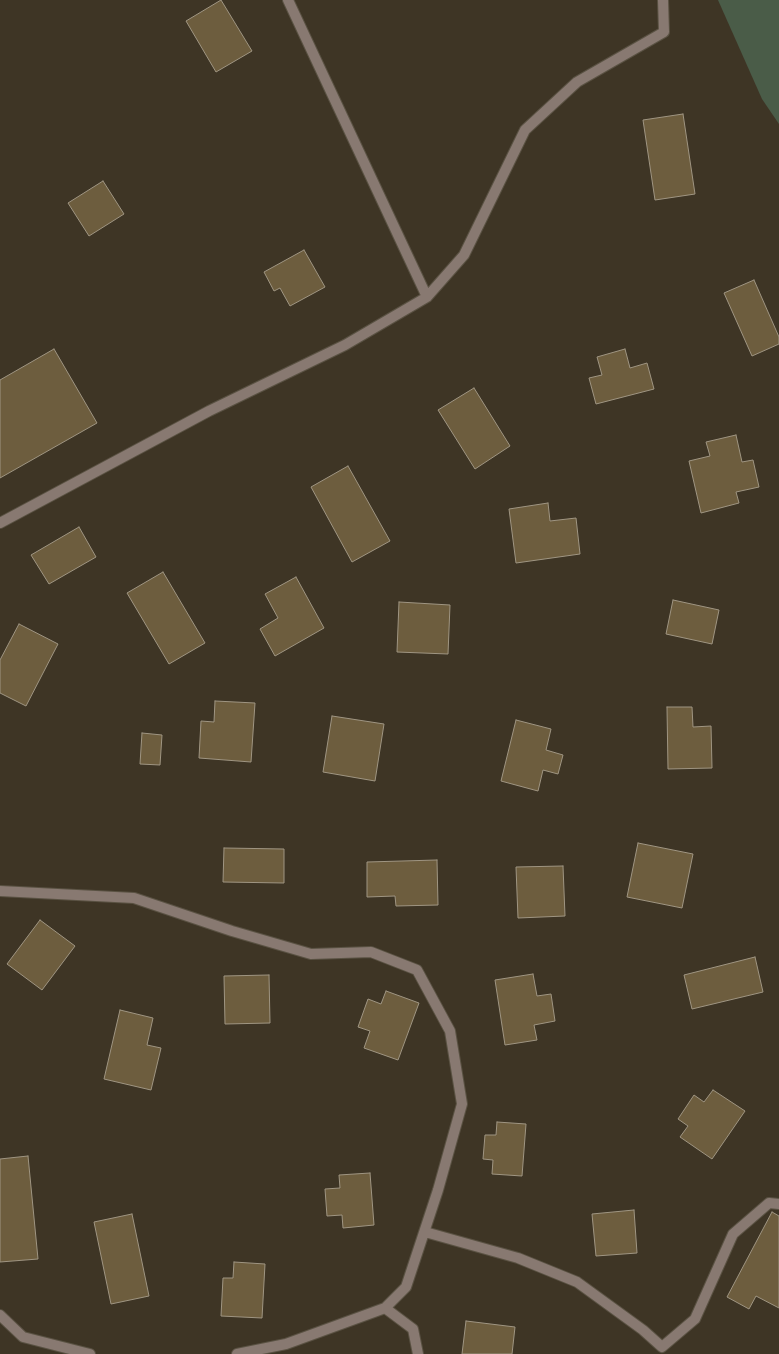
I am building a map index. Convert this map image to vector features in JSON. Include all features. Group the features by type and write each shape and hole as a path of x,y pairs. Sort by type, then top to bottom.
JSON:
{"street":[{"path":"288,0 427,297"},
{"path":"0,524 210,411 345,344 427,297 464,255 525,130 577,82 664,32 663,0"},
{"path":"0,891 134,898 232,931 311,954 371,952 417,970 450,1031 462,1104 438,1190 406,1287 386,1308 286,1344 237,1354"},
{"path":"425,1232 518,1258 577,1282 643,1330 662,1347 695,1319 733,1234 769,1203 779,1204"},
{"path":"386,1308 414,1329 418,1354"},
{"path":"0,1315 24,1337 90,1354"}],"green space":[{"path":"718,0 779,0 779,124 762,99"}],"building":[{"path":"221,0 252,51 216,72 186,21"},
{"path":"683,114 695,194 655,200 643,120"},
{"path":"103,181 124,214 89,236 68,203"},
{"path":"304,250 325,287 290,306 280,288 274,291 264,272"},
{"path":"754,280 779,337 779,344 752,356 724,293"},
{"path":"54,349 97,423 0,478 0,380"},
{"path":"625,349 630,368 647,363 654,389 596,404 589,378 602,375 597,357"},
{"path":"474,388 510,446 475,469 438,410"},
{"path":"736,435 742,462 753,460 759,487 736,492 739,503 701,513 689,461 710,456 706,442"},
{"path":"348,466 390,541 352,562 311,487"},
{"path":"548,503 550,521 576,518 580,554 516,563 509,509"},
{"path":"79,527 96,557 49,584 31,555"},
{"path":"163,572 205,643 169,664 127,593"},
{"path":"296,577 324,628 275,656 260,629 278,618 265,594"},
{"path":"673,600 719,610 712,644 666,634"},
{"path":"399,602 450,605 448,654 397,652"},
{"path":"19,624 58,644 26,706 0,693 0,660"},
{"path":"215,701 255,703 251,762 199,758 201,721 214,722"},
{"path":"667,707 692,707 693,727 711,726 712,768 668,769"},
{"path":"332,716 384,724 375,781 323,772"},
{"path":"516,720 551,729 546,750 563,755 558,774 543,770 538,791 501,781"},
{"path":"142,733 162,735 160,765 140,764"},
{"path":"638,843 693,854 682,908 627,897"},
{"path":"224,848 284,849 284,883 223,882"},
{"path":"437,860 438,905 396,906 395,896 367,897 367,862"},
{"path":"563,866 565,916 518,918 516,867"},
{"path":"40,920 75,946 42,990 7,964"},
{"path":"755,957 763,992 692,1009 684,975"},
{"path":"533,974 537,996 551,994 555,1021 534,1025 537,1040 505,1045 495,980"},
{"path":"269,975 270,1023 225,1024 224,976"},
{"path":"386,991 419,1003 398,1060 364,1048 370,1031 358,1027 368,999 381,1004"},
{"path":"120,1010 153,1018 147,1045 161,1048 151,1090 104,1079"},
{"path":"713,1090 745,1111 712,1159 680,1137 688,1126 678,1119 694,1095 704,1102"},
{"path":"497,1122 526,1124 522,1176 492,1174 493,1160 483,1159 485,1135 496,1135"},
{"path":"28,1156 38,1259 0,1262 0,1159"},
{"path":"370,1173 374,1225 343,1228 342,1215 327,1216 325,1189 340,1188 339,1175"},
{"path":"634,1210 637,1253 596,1256 592,1214"},
{"path":"772,1212 779,1216 779,1308 756,1296 749,1309 727,1297"},
{"path":"132,1214 149,1296 111,1304 94,1222"},
{"path":"234,1262 265,1264 262,1318 221,1316 223,1278 233,1278"},
{"path":"466,1321 515,1327 512,1354 462,1354"}]}
